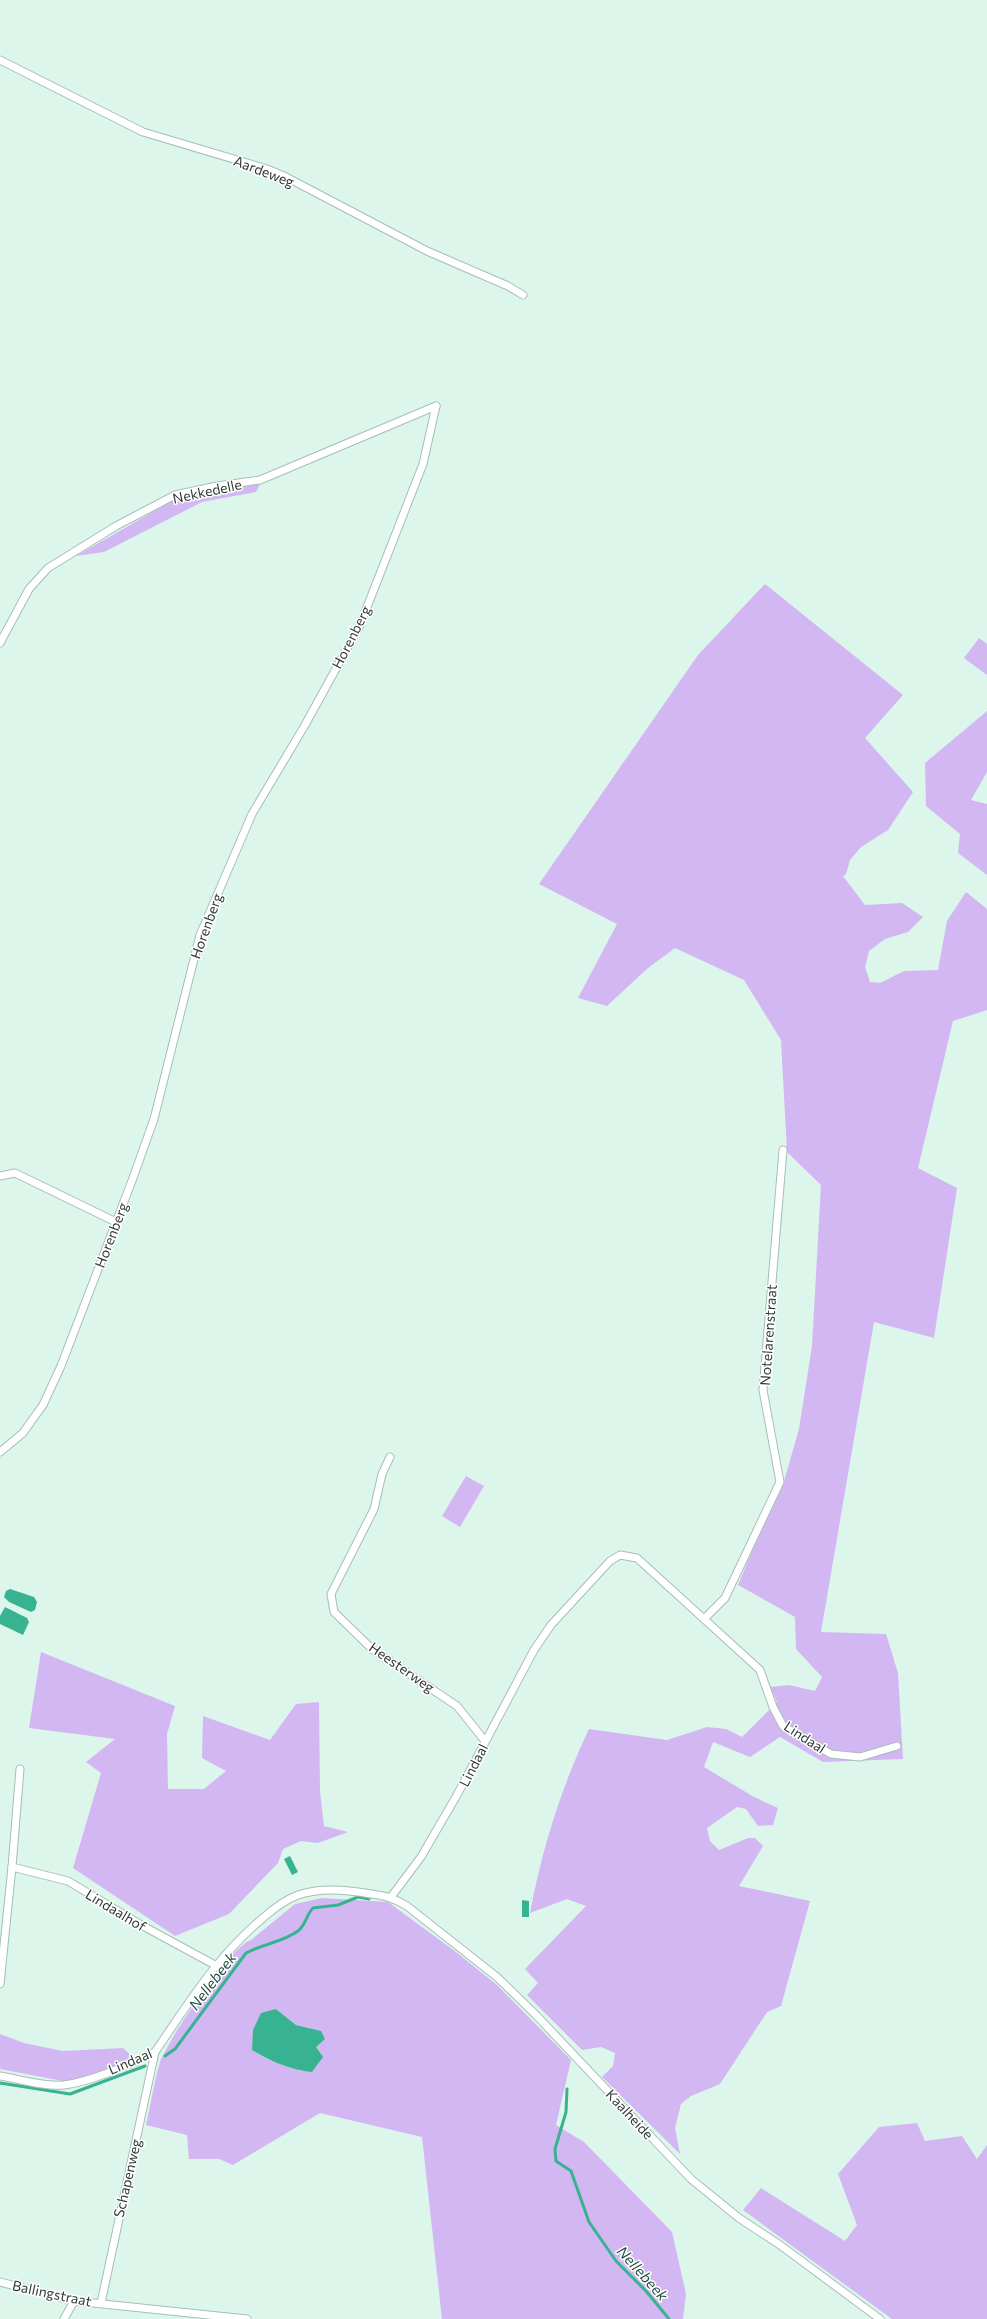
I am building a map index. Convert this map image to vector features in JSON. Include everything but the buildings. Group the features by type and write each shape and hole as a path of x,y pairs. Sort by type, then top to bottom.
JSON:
{"street":[{"name":"Aardeweg","path":"0,60 143,132 250,163 286,177 427,251 508,286 523,295"},
{"name":"Nekkedelle","path":"0,643 29,589 48,568 116,526 175,495 217,486 260,480 436,406"},
{"name":"Horenberg","path":"0,1452 23,1433 43,1405 61,1366 154,1119 200,934 252,814 305,725 360,625 423,464 436,406"},
{"name":"Notelarenstraat","path":"704,1619 725,1598 780,1482 763,1390 783,1150"},
{"path":"0,1176 15,1173 116,1222"},
{"name":"Heesterweg","path":"390,1457 382,1474 374,1509 332,1594 334,1612 372,1649 457,1706 485,1741"},
{"name":"Lindaal","path":"0,2076 48,2085 64,2085 142,2059 155,2052 215,1965 255,1924 276,1907 297,1895 322,1889 349,1890 391,1897 422,1857 457,1795 534,1650 566,1607 615,1558 626,1555 637,1558 760,1670 773,1706 783,1726 831,1754 860,1758 897,1746"},
{"path":"0,1984 20,1769"},
{"name":"Lindaalhof","path":"12,1867 68,1881 142,1926 215,1965"},
{"name":"Kaalheide","path":"391,1897 407,1906 497,1977 536,2015 691,2179 739,2218 780,2245 880,2319"},
{"name":"Schapenweg","path":"101,2303 155,2052"},
{"name":"Ballingstraat","path":"0,2282 74,2300 247,2319"},
{"path":"64,2319 74,2300"}],"shaded area":[{"path":"260,484 256,492 202,502 104,552 76,556 177,498"},
{"path":"765,584 903,695 865,738 913,792 888,830 861,847 850,860 846,874 843,876 865,905 902,903 923,917 908,932 885,939 869,951 865,967 870,982 880,983 904,971 938,970 947,921 966,892 987,909 987,1010 953,1021 918,1168 957,1188 934,1338 874,1322 821,1632 886,1634 898,1673 903,1759 823,1762 780,1737 750,1757 713,1742 704,1767 754,1797 778,1808 773,1825 758,1826 746,1809 737,1807 707,1828 710,1841 719,1850 748,1838 755,1838 763,1846 739,1886 810,1901 781,2006 767,2012 720,2084 691,2096 681,2104 675,2128 680,2154 602,2077 613,2066 615,2053 601,2047 582,2050 527,1995 538,1983 525,1969 586,1906 567,1899 530,1913 540,1866 561,1796 589,1729 667,1740 707,1727 726,1729 742,1737 777,1702 770,1687 789,1685 815,1691 822,1677 796,1649 795,1617 738,1585 766,1517 784,1481 799,1429 812,1346 821,1185 787,1152 781,1040 744,980 675,948 648,968 607,1006 578,998 617,924 539,884 698,655"},
{"path":"979,638 987,644 987,675 964,658"},
{"path":"987,711 987,772 971,800 987,804 987,875 958,853 960,834 926,806 925,763"},
{"path":"466,1476 484,1486 460,1527 442,1516"},
{"path":"10,1589 34,1597 37,1602 35,1610 31,1612 9,1602 4,1597 6,1591"},
{"path":"5,1607 27,1618 29,1622 23,1635 0,1624 0,1616"},
{"path":"41,1652 175,1706 167,1734 168,1789 204,1789 226,1771 202,1758 203,1716 270,1740 296,1704 319,1702 320,1792 324,1826 348,1832 318,1843 301,1841 283,1849 278,1863 229,1914 175,1936 73,1868 101,1773 86,1762 115,1739 29,1728"},
{"path":"290,1856 298,1872 292,1875 284,1859"},
{"path":"322,1898 388,1902 456,1952 497,1985 571,2060 556,2125 584,2142 672,2232 686,2294 683,2319 442,2319 422,2137 320,2113 233,2165 219,2159 189,2159 187,2135 146,2125 160,2062 187,2015 229,1958 295,1904","holes":["276,2009 296,2025 310,2028 315,2047 302,2071 267,2059 252,2050 253,2040"]},
{"path":"522,1900 529,1901 529,1917 522,1917"},
{"path":"276,2009 296,2025 321,2031 325,2039 316,2047 323,2057 312,2072 281,2064 252,2050 253,2030 261,2013"},
{"path":"0,2034 24,2043 63,2051 123,2048 135,2059 73,2083 0,2069"},
{"path":"917,2123 925,2141 962,2136 977,2159 987,2145 987,2319 892,2319 743,2210 761,2188 845,2241 857,2225 838,2174 879,2127"}],"waterway":[{"name":"Nellebeek","path":"165,2056 175,2049 246,1953 286,1938 301,1929 313,1908 338,1905 358,1897 369,1899"},
{"name":"Nellebeek","path":"0,2083 70,2094 145,2066"},
{"name":"Nellebeek","path":"567,2089 566,2112 555,2149 556,2161 571,2171 589,2222 616,2261 646,2291 669,2319"}]}
